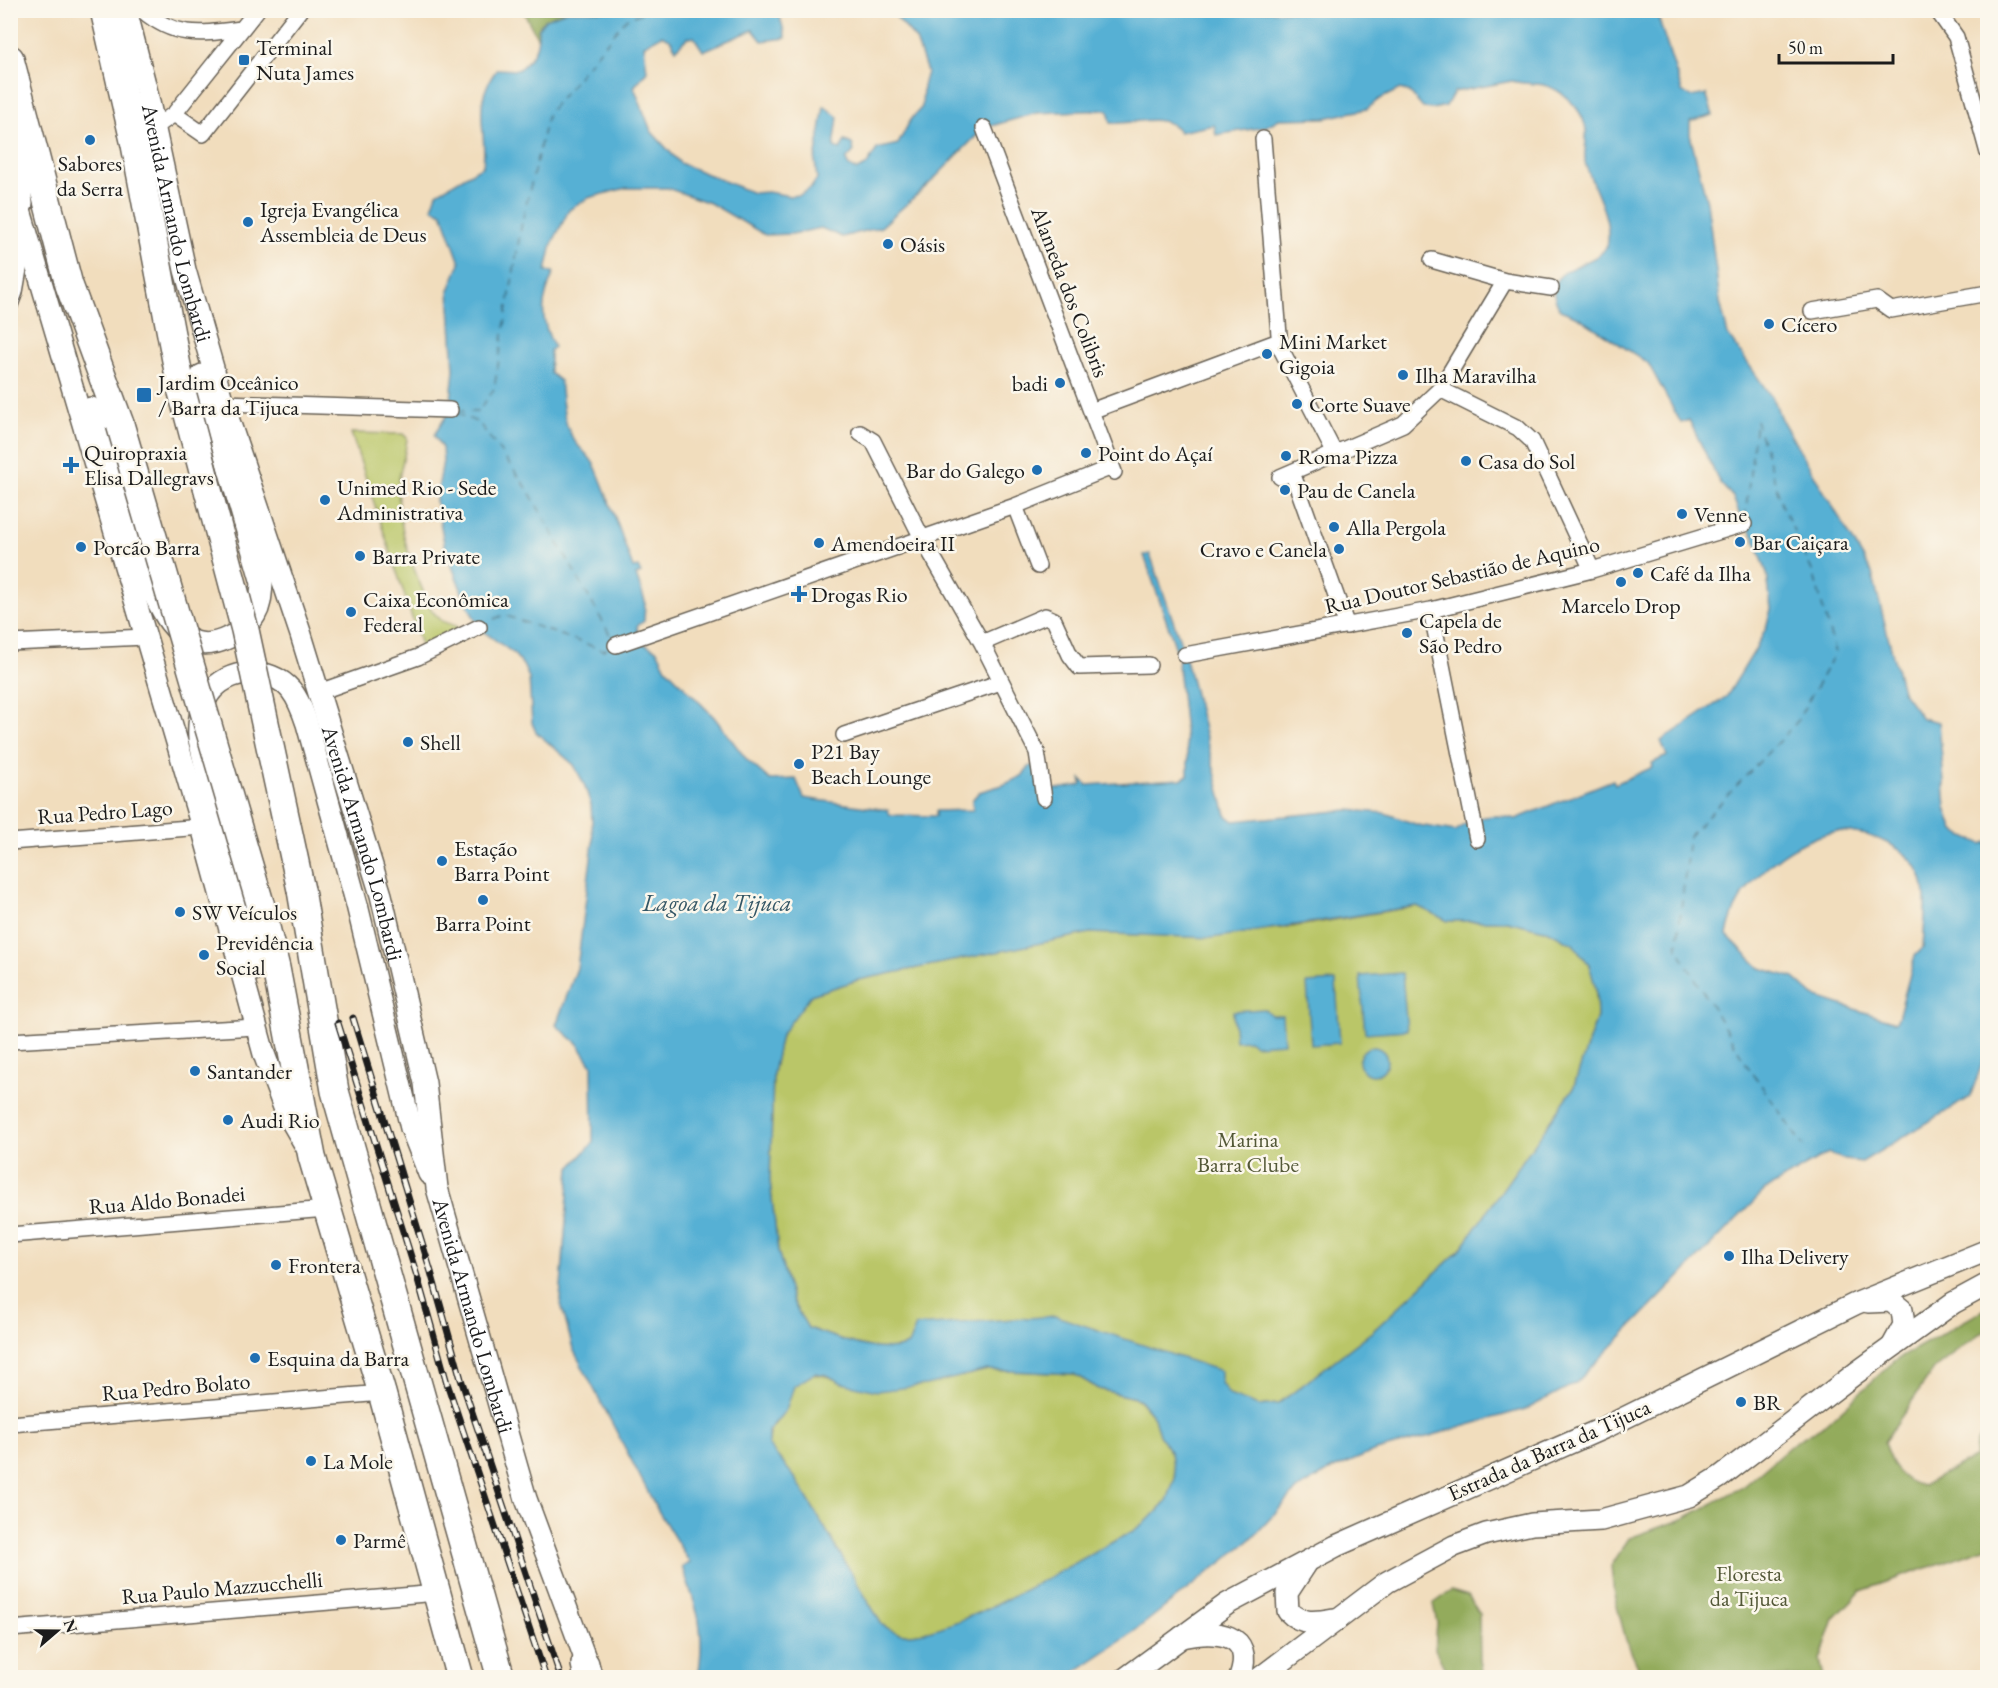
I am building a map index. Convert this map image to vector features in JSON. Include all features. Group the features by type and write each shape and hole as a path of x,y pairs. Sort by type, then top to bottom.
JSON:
{"highway":[{"name":"Avenida Armando Lombardi","path":"104,10 135,145 182,392 245,630 301,890 335,1091 501,1677"},
{"path":"10,59 69,285 120,424 260,903 276,968 312,1157 382,1393 460,1677"},
{"path":"10,139 18,218"}],"main road":[{"name":"Avenida Armando Lombardi","path":"126,10 185,270 223,403 319,692 381,895 404,984 425,1083 437,1188 526,1499 588,1673"},
{"path":"10,178 18,218 53,322 202,826 256,1027 276,1086 297,1133 312,1157"},
{"path":"53,322 107,448 154,594 164,614 180,634 196,643 211,643 230,637 244,628 255,615 260,601 262,583 208,401 190,325 185,270"},
{"path":"276,1086 242,913 199,739 198,722 209,694 220,682 247,673 260,672 280,681 299,702 325,783 357,904 411,1128 420,1156 437,1188"},
{"name":"Estrada da Barra da Tijuca","path":"1126,1677 1227,1604 1308,1561 1481,1480 1606,1427 1855,1304 1988,1250"},
{"path":"1260,1677 1334,1619 1424,1560 1486,1534 1532,1524 1601,1520 1689,1496 1720,1477 1953,1303 1988,1284"},
{"path":"1855,1304 1885,1300 1896,1303 1902,1310 1904,1326 1889,1350"},
{"path":"1308,1561 1287,1593 1288,1611 1297,1619 1308,1622 1334,1619"},
{"path":"1178,1638 1219,1632 1234,1639 1242,1653 1240,1677"}],"street":[{"path":"142,10 164,26 183,33 242,29"},
{"path":"154,128 174,114 257,10"},
{"path":"174,114 202,134 300,10"},
{"path":"1937,10 1956,37 1988,153"},
{"name":"Alameda dos Colibris","path":"984,128 1113,469 1015,506"},
{"path":"1263,139 1279,341 1335,454"},
{"path":"1988,209 1988,217"},
{"path":"12,294 18,218"},
{"path":"1432,260 1505,280 1551,288"},
{"path":"1347,626 1286,474 1403,424 1440,388 1505,280"},
{"path":"1812,311 1878,300 1891,310 1988,294"},
{"path":"1091,411 1229,357 1279,341"},
{"path":"1440,388 1518,428 1532,441 1592,570"},
{"path":"223,403 450,410"},
{"path":"860,433 873,441 922,538 982,643 1037,752 1044,798"},
{"path":"616,645 1015,506 1038,567"},
{"name":"Rua Doutor Sebastião de Aquino","path":"1185,656 1431,610 1592,570 1744,524"},
{"path":"1431,610 1477,839"},
{"path":"982,643 1045,616 1054,620 1070,655 1079,667 1149,665"},
{"path":"319,692 418,657 479,627"},
{"path":"10,643 146,637"},
{"path":"844,735 1001,682"},
{"name":"Rua Pedro Lago","path":"10,842 202,826"},
{"path":"10,1041 256,1027"},
{"name":"Rua Aldo Bonadei","path":"10,1235 327,1209"},
{"name":"Rua Pedro Bolato","path":"10,1424 382,1393"},
{"name":"Rua Paulo Mazzucchelli","path":"10,1629 437,1593"}],"green space":[{"path":"523,11 567,11 545,19 538,29 539,41"},
{"path":"351,433 403,434 407,438 398,496 407,547 432,611 442,621 456,626 458,631 422,648"},
{"name":"Marina Barra Clube","path":"1418,906 1448,921 1507,921 1549,931 1573,944 1589,964 1596,989 1597,1017 1573,1089 1460,1250 1373,1331 1278,1404 1258,1406 1229,1395 1221,1383 908,1345 885,1349 858,1344 808,1328 793,1303 778,1251 770,1181 773,1073 781,1035 810,995 858,980 1090,933 1143,935 1286,928"},
{"name":"Floresta da Tijuca","path":"1987,1308 1987,1331 1979,1334 1934,1369 1884,1442 1892,1464 1901,1476 1914,1484 1923,1486 1975,1457 1976,1442 1987,1429 1987,1547 1861,1591 1834,1619 1820,1660 1824,1677 1643,1677 1626,1640 1614,1595 1611,1566 1629,1538 1685,1518 1741,1488 1796,1441 1826,1424 1894,1361"},
{"path":"987,1370 1074,1374 1099,1389 1138,1399 1154,1417 1159,1435 1171,1453 1175,1478 1167,1501 1153,1516 1133,1531 985,1610 925,1632 898,1633 882,1625 796,1479 768,1445 769,1434 786,1409 794,1386 812,1375 830,1377 842,1383 963,1376"},
{"path":"1451,1591 1468,1596 1479,1613 1480,1660 1483,1677 1449,1677 1435,1649 1437,1623 1433,1604"}],"water":[{"name":"Lagoa da Tijuca","path":"567,11 789,11 780,17 786,38 762,41 753,30 703,51 694,37 688,37 676,49 670,39 662,35 644,45 647,71 634,87 651,131 680,163 753,193 768,192 790,196 800,195 811,188 817,179 815,161 824,106 838,117 834,147 840,149 845,141 852,144 854,151 846,160 849,166 857,170 866,166 877,149 898,144 911,119 922,107 923,86 927,72 916,40 891,11 1656,11 1682,91 1691,97 1706,94 1713,115 1690,122 1690,135 1707,202 1720,302 1728,335 1775,402 1780,417 1872,573 1902,691 1922,718 1939,722 1946,807 1954,831 1982,844 1987,842 1987,1050 1970,1097 1862,1162 1845,1160 1828,1153 1765,1190 1576,1383 1529,1408 1373,1452 1331,1470 1298,1489 1250,1540 1127,1637 1067,1677 698,1677 701,1634 682,1567 690,1563 657,1509 573,1349 560,1300 570,1168 593,1143 592,1065 578,1044 556,1025 577,968 593,842 591,805 574,765 536,732 532,723 529,678 523,665 513,653 480,629 465,600 445,548 436,500 443,461 442,448 434,435 450,410 454,370 449,290 460,263 442,213 432,208 437,193 483,166 482,106 489,82 497,69 518,70 528,61 536,47 538,29 545,19","holes":["1512,81 1544,85 1563,95 1579,112 1586,130 1586,166 1607,221 1608,240 1604,250 1596,257 1562,274 1555,282 1554,294 1560,310 1578,317 1648,363 1681,423 1689,420 1720,483 1733,497 1740,516 1754,537 1767,573 1771,609 1766,628 1755,650 1727,696 1661,741 1667,756 1652,763 1653,767 1615,784 1613,780 1516,819 1500,816 1484,817 1469,822 1456,831 1418,825 1385,813 1348,810 1234,821 1226,815 1185,655 1150,554 1144,555 1179,658 1188,761 1188,775 1181,779 1087,785 1081,779 1082,785 1051,790 1044,763 1030,766 1022,776 1003,785 979,792 972,800 973,810 936,811 936,816 890,815 888,810 804,798 796,779 770,780 747,760 714,717 666,668 657,650 640,642 637,626 644,621 645,601 636,575 641,573 638,567 633,568 596,468 571,436 564,413 560,381 550,373 550,350 554,347 544,318 544,301 554,272 546,271 552,244 569,210 588,198 626,188 667,188 710,203 765,235 792,234 821,228 842,237 881,227 930,183 984,128 1037,113 1108,110 1111,123 1158,120 1174,126 1180,132 1214,125 1216,135 1265,127 1279,119 1325,118 1367,109 1378,100 1400,89 1409,92 1423,108 1432,109 1446,106 1454,92","1837,831 1878,839 1903,852 1920,873 1925,902 1923,948 1915,956 1895,1022 1814,996 1794,978 1760,968 1727,935 1732,916 1752,883 1783,855 1819,837","1417,906 1448,921 1507,921 1549,931 1573,944 1589,964 1596,989 1597,1017 1573,1089 1460,1250 1373,1331 1278,1404 1258,1406 1229,1395 1221,1383 1221,1371 1056,1316 916,1326 908,1345 885,1349 858,1344 808,1328 793,1303 778,1251 770,1181 773,1073 781,1035 811,995 858,980 1090,933 1212,938","987,1370 1074,1374 1099,1389 1139,1399 1154,1417 1159,1435 1171,1453 1175,1478 1167,1501 1153,1516 1133,1531 985,1610 925,1632 903,1634 895,1632 882,1625 796,1479 768,1445 768,1431 786,1410 794,1386 815,1373 827,1375 842,1383 877,1391 926,1385"]},
{"path":"1402,973 1407,1030 1365,1033 1360,976"},
{"path":"1336,981 1340,1043 1311,1045 1307,983"},
{"path":"1264,1009 1271,1015 1282,1015 1284,1043 1255,1045 1248,1040 1235,1041 1233,1011"},
{"path":"1373,1047 1383,1051 1387,1061 1383,1071 1373,1075 1363,1071 1359,1061 1363,1051"}],"ferry route":[{"path":"456,411 478,412 494,389 522,222 548,113 626,19 650,10"},
{"path":"456,413 479,423 527,488 613,640"},
{"path":"1756,420 1782,505 1814,575 1835,653 1796,723 1689,836 1677,948 1745,1062 1804,1147"},
{"path":"1745,518 1756,421"},
{"path":"494,619 504,615 603,650 609,648"}],"railway":[{"path":"353,1018 431,1272 461,1379 561,1678"},
{"path":"338,1023 417,1276 447,1383 546,1678"}],"place":[{"name":"Terminal Nuta James","path":"244,60"},
{"name":"Sabores da Serra","path":"90,140"},
{"name":"Igreja Evangélica Assembleia de Deus","path":"248,222"},
{"name":"Oásis","path":"888,244"},
{"name":"Cícero","path":"1769,324"},
{"name":"Mini Market Gigoia","path":"1267,354"},
{"name":"Ilha Maravilha","path":"1403,375"},
{"name":"badi","path":"1060,383"},
{"name":"Jardim Oceânico / Barra da Tijuca","path":"144,395"},
{"name":"Corte Suave","path":"1297,404"},
{"name":"Point do Açaí","path":"1086,453"},
{"name":"Roma Pizza","path":"1286,456"},
{"name":"Casa do Sol","path":"1466,461"},
{"name":"Quiropraxia Elisa Dallegravs","path":"71,465"},
{"name":"Bar do Galego","path":"1037,470"},
{"name":"Pau de Canela","path":"1285,490"},
{"name":"Unimed Rio - Sede Administrativa","path":"325,500"},
{"name":"Venne","path":"1682,514"},
{"name":"Alla Pergola","path":"1334,527"},
{"name":"Bar Caiçara","path":"1740,542"},
{"name":"Amendoeira II","path":"819,543"},
{"name":"Porcão Barra","path":"81,547"},
{"name":"Cravo e Canela","path":"1339,549"},
{"name":"Barra Private","path":"360,556"},
{"name":"Café da Ilha","path":"1638,573"},
{"name":"Marcelo Drop","path":"1621,582"},
{"name":"Drogas Rio","path":"799,594"},
{"name":"Caixa Econômica Federal","path":"351,612"},
{"name":"Capela de São Pedro","path":"1407,633"},
{"name":"Shell","path":"408,742"},
{"name":"P21 Bay Beach Lounge","path":"799,764"},
{"name":"Estação Barra Point","path":"442,861"},
{"name":"Barra Point","path":"483,900"},
{"name":"SW Veículos","path":"180,912"},
{"name":"Previdência Social","path":"204,955"},
{"name":"Santander","path":"195,1071"},
{"name":"Audi Rio","path":"228,1120"},
{"name":"Ilha Delivery","path":"1729,1256"},
{"name":"Frontera","path":"276,1265"},
{"name":"Esquina da Barra","path":"255,1358"},
{"name":"BR","path":"1741,1402"},
{"name":"La Mole","path":"311,1461"},
{"name":"Parmê","path":"341,1540"}]}
